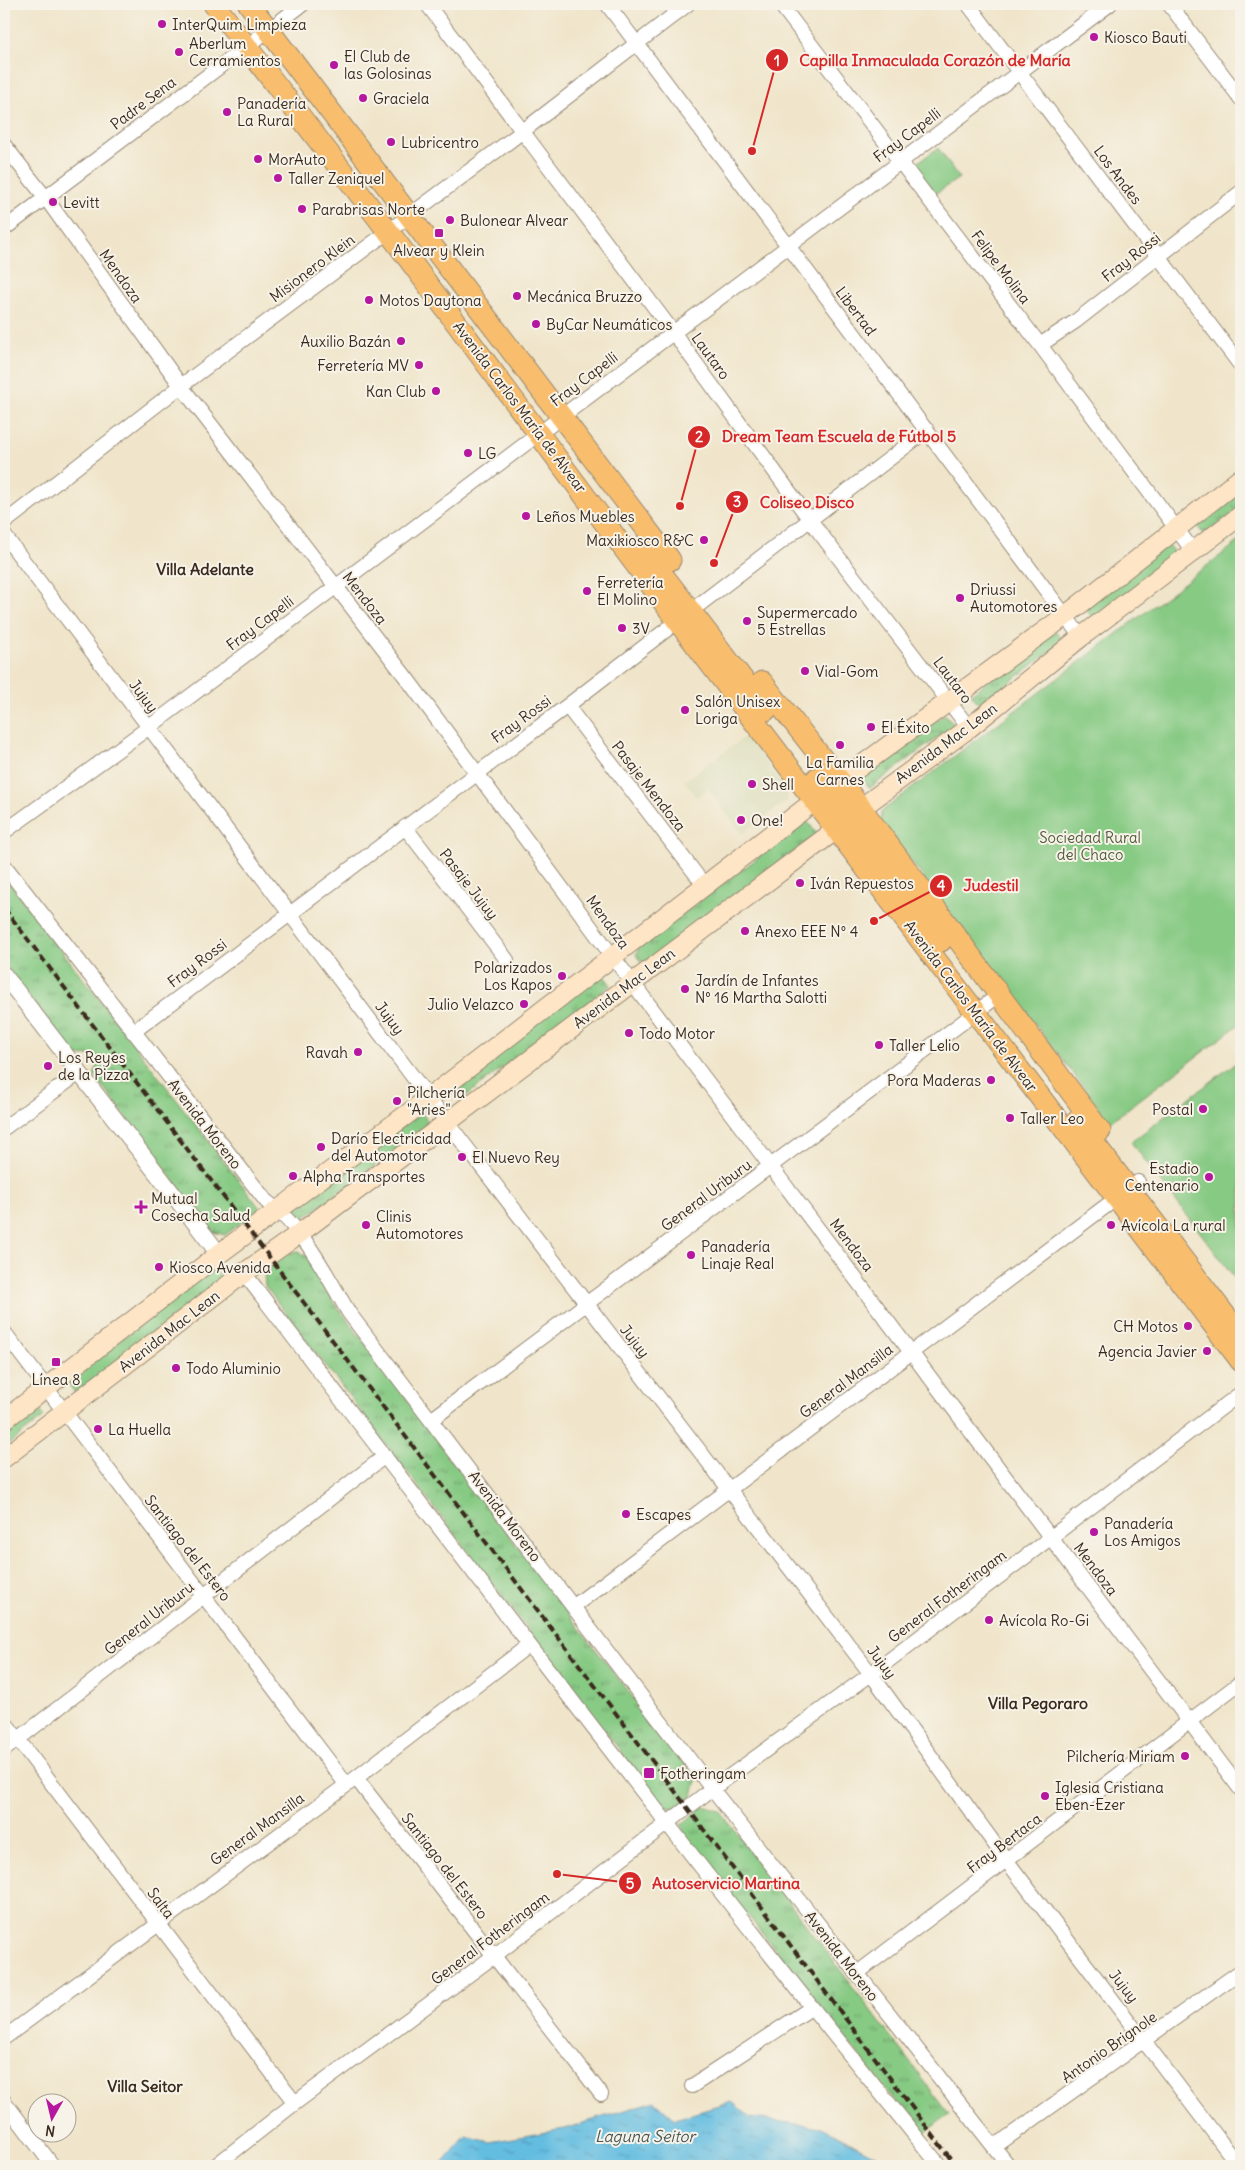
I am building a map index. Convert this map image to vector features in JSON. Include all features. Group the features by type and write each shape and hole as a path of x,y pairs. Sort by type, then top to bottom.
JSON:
{"main road":[{"name":"Avenida Carlos María de Alvear","path":"214,4 257,37"},
{"name":"Avenida Carlos María de Alvear","path":"229,4 257,37 689,611 849,818 987,1003 1241,1336"},
{"name":"Avenida Carlos María de Alvear","path":"249,4 257,37"},
{"name":"Avenida Mac Lean","path":"4,1420 219,1254 429,1098 827,791 1065,616 1241,478"},
{"name":"Avenida Mac Lean","path":"4,1458 244,1273 300,1233 969,728 1081,637 1241,515"},
{"name":"Avenida Carlos María de Alvear","path":"987,1003 1128,1189 1241,1361"},
{"name":"Avenida Carlos María de Alvear","path":"1128,1189 1241,1315"},
{"path":"219,1254 244,1273"}],"street":[{"name":"Padre Sena","path":"4,229 303,4"},
{"name":"Lautaro","path":"427,4 674,332 810,520 969,728"},
{"name":"Libertad","path":"607,4 1081,637"},
{"name":"Misionero Klein","path":"4,523 181,386 523,131 688,4"},
{"name":"Felipe Molina","path":"780,4 1040,345 1193,551"},
{"name":"Los Andes","path":"968,4 1241,366"},
{"name":"Fray Capelli","path":"4,832 148,728 1018,71 1110,4"},
{"path":"1169,4 1241,99"},
{"name":"Mendoza","path":"4,145 45,197 181,386 477,771 613,957 912,1351 1241,1790"},
{"name":"Fray Rossi","path":"1040,345 1076,321 1241,192"},
{"name":"Fray Rossi","path":"133,1032 477,771 567,706 927,430"},
{"name":"Jujuy","path":"4,535 447,1122 871,1674 1007,1861 1146,2041 1239,2166"},
{"name":"Pasaje Mendoza","path":"567,706 705,886"},
{"name":"Pasaje Jujuy","path":"405,827 507,960"},
{"name":"Avenida Moreno","path":"4,865 266,1200 300,1233 349,1314 432,1420 712,1789 1009,2166"},
{"path":"4,975 219,1254"},
{"name":"General Uriburu","path":"432,1420 987,1003"},
{"path":"4,1128 79,1073"},
{"name":"General Mansilla","path":"574,1606 728,1488 1128,1189"},
{"path":"244,1273 667,1824 811,2008 940,2166"},
{"name":"Santiago del Estero","path":"4,1332 204,1595 351,1781 494,1956 601,2094"},
{"name":"General Fotheringam","path":"215,2166 712,1789 871,1674 1241,1393"},
{"name":"General Uriburu","path":"4,1750 385,1456"},
{"name":"General Mansilla","path":"4,2038 351,1781 529,1645"},
{"name":"Fray Bertaca","path":"856,1974 1241,1682"},
{"name":"Salta","path":"4,1721 156,1924 295,2104"},
{"name":"Antonio Brignole","path":"994,2147 1146,2041 1241,1971"},
{"path":"692,2086 811,2008"},
{"path":"4,2100 53,2166"}],"shaded area":[{"path":"746,736 788,790 787,801 742,834 708,789 696,797 684,781"}],"green space":[{"path":"938,148 959,178 935,194 914,165"},
{"path":"1241,490 1241,507 1204,535 1196,524"},
{"name":"Sociedad Rural del Chaco","path":"1241,540 1241,1023 1110,1122 881,822 882,811"},
{"path":"1168,545 1177,556 1093,619 1085,608"},
{"path":"1055,631 1063,642 980,705 971,694"},
{"path":"945,714 954,725 870,788 861,777"},
{"path":"807,821 817,834 651,959 641,962 636,955 639,947"},
{"path":"4,876 260,1208 225,1235 213,1232 94,1075 98,1065 90,1055 73,1057 4,963"},
{"path":"601,972 611,985 462,1099 452,1086"},
{"name":"Estadio Centenario","path":"1241,1059 1241,1286 1131,1142"},
{"path":"421,1112 430,1124 304,1218 295,1206"},
{"path":"296,1251 309,1256 334,1302 566,1611 697,1780 693,1795 678,1808 664,1808 265,1286 264,1272 279,1257"},
{"path":"213,1267 223,1279 75,1393 67,1382"},
{"path":"34,1404 44,1417 4,1448 4,1428"},
{"path":"704,1806 720,1811 949,2114 922,2135 688,1840 681,1825"}],"water":[{"name":"Laguna Seitor","path":"655,2101 675,2119 732,2102 751,2118 822,2127 896,2166 440,2166 466,2136 490,2142 564,2129"}],"railway":[{"path":"4,908 659,1770 956,2166"}],"place":[{"name":"InterQuim Limpieza","path":"162,24"},
{"name":"Kiosco Bauti","path":"1094,37"},
{"name":"Aberlum Cerramientos","path":"179,52"},
{"name":"El Club de las Golosinas","path":"334,65"},
{"name":"Graciela","path":"363,98"},
{"name":"Panadería La Rural","path":"227,112"},
{"name":"Lubricentro","path":"391,142"},
{"name":"Capilla Inmaculada Corazón de María","path":"752,151"},
{"name":"MorAuto","path":"258,159"},
{"name":"Taller Zeniquel","path":"278,178"},
{"name":"Levitt","path":"53,202"},
{"name":"Parabrisas Norte","path":"302,209"},
{"name":"Bulonear Alvear","path":"450,220"},
{"name":"Alvear y Klein","path":"439,233"},
{"name":"Mecánica Bruzzo","path":"517,296"},
{"name":"Motos Daytona","path":"369,300"},
{"name":"ByCar Neumáticos","path":"536,324"},
{"name":"Auxilio Bazán","path":"401,341"},
{"name":"Ferretería MV","path":"419,365"},
{"name":"Kan Club","path":"436,391"},
{"name":"LG","path":"468,453"},
{"name":"Dream Team Escuela de Fútbol 5","path":"680,506"},
{"name":"Leños Muebles","path":"526,516"},
{"name":"Maxikiosco R&C","path":"704,540"},
{"name":"Coliseo Disco","path":"714,563"},
{"name":"Ferretería El Molino","path":"587,591"},
{"name":"Driussi Automotores","path":"960,598"},
{"name":"Supermercado 5 Estrellas","path":"747,621"},
{"name":"3V","path":"622,628"},
{"name":"Vial-Gom","path":"805,671"},
{"name":"Salón Unisex Loriga","path":"685,710"},
{"name":"El Éxito","path":"871,727"},
{"name":"La Familia Carnes","path":"840,745"},
{"name":"Shell","path":"752,784"},
{"name":"One!","path":"741,820"},
{"name":"Iván Repuestos","path":"800,883"},
{"name":"Judestil","path":"874,921"},
{"name":"Anexo EEE Nº 4","path":"745,931"},
{"name":"Polarizados Los Kapos","path":"562,976"},
{"name":"Jardín de Infantes Nº 16 Martha Salotti","path":"685,989"},
{"name":"Julio Velazco","path":"524,1004"},
{"name":"Todo Motor","path":"629,1033"},
{"name":"Taller Lelio","path":"879,1045"},
{"name":"Ravah","path":"358,1052"},
{"name":"Los Reyes de la Pizza","path":"48,1066"},
{"name":"Pora Maderas","path":"991,1080"},
{"name":"Pilchería \"Aries\"","path":"397,1101"},
{"name":"Postal","path":"1203,1109"},
{"name":"Taller Leo","path":"1010,1118"},
{"name":"Darío Electricidad del Automotor","path":"321,1147"},
{"name":"El Nuevo Rey","path":"462,1157"},
{"name":"Alpha Transportes","path":"293,1176"},
{"name":"Estadio Centenario","path":"1209,1177"},
{"name":"Mutual Cosecha Salud","path":"141,1207"},
{"name":"Clinis Automotores","path":"366,1225"},
{"name":"Avícola La rural","path":"1111,1225"},
{"name":"Panadería Linaje Real","path":"691,1255"},
{"name":"Kiosco Avenida","path":"159,1267"},
{"name":"CH Motos","path":"1188,1326"},
{"name":"Agencia Javier","path":"1207,1351"},
{"name":"Línea 8","path":"56,1362"},
{"name":"Todo Aluminio","path":"176,1368"},
{"name":"La Huella","path":"98,1429"},
{"name":"Escapes","path":"626,1514"},
{"name":"Panadería Los Amigos","path":"1094,1532"},
{"name":"Avícola Ro-Gi","path":"989,1620"},
{"name":"Pilchería Miriam","path":"1185,1756"},
{"name":"Fotheringam","path":"649,1773"},
{"name":"Iglesia Cristiana Eben-Ezer","path":"1045,1796"},
{"name":"Autoservicio Martina","path":"557,1874"}],"district":[{"name":"Villa Adelante","path":"205,569"},
{"name":"Villa Pegoraro","path":"1038,1703"},
{"name":"Villa Seitor","path":"145,2086"}]}
